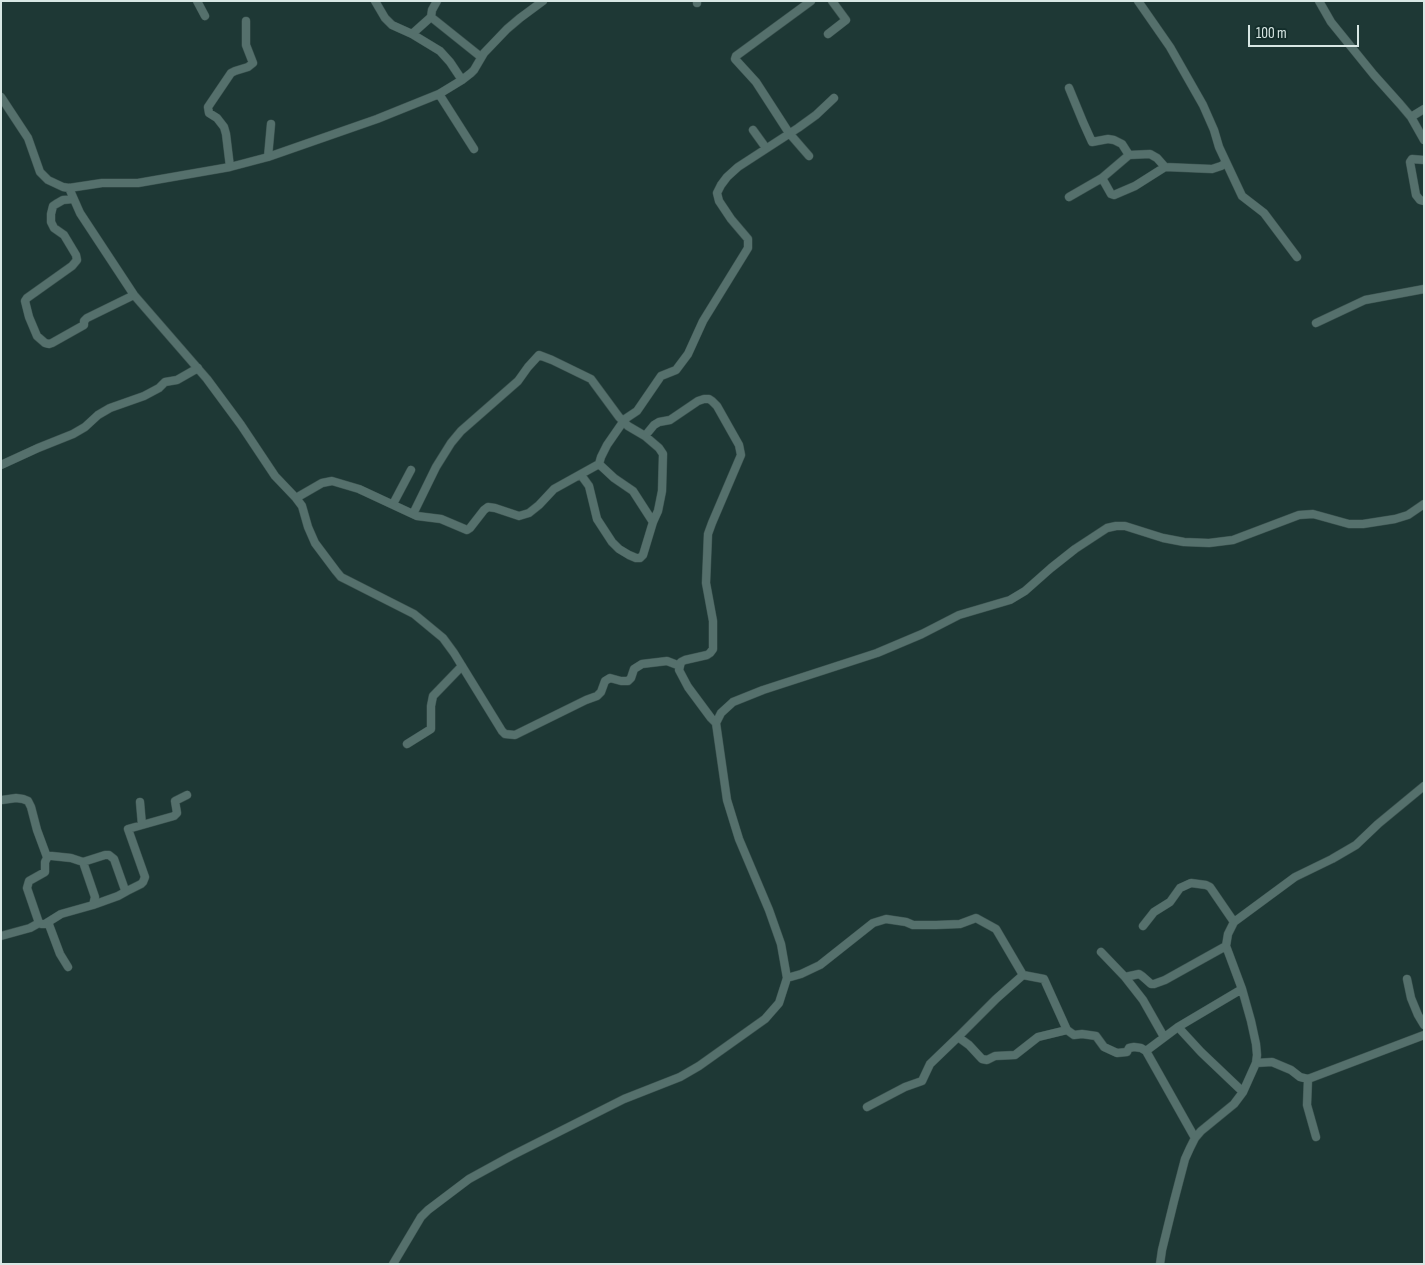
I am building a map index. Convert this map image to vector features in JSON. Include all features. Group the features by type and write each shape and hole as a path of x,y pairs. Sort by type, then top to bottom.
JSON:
{"street":[{"path":"197,1 205,16"},
{"path":"375,1 385,18 392,25 412,34 440,51 462,80"},
{"path":"412,34 431,17 432,10 437,1"},
{"path":"1,97 28,138 40,172 48,180 58,185 69,188 102,182 138,183 230,167 268,157 378,119 439,94 474,70 484,53 506,30 543,1"},
{"path":"809,156 789,133 762,89 735,59 736,56 811,1"},
{"path":"828,34 846,20 832,1"},
{"path":"1138,1 1170,47 1203,105 1214,130 1218,147 1242,196 1264,213 1297,257"},
{"path":"1319,1 1331,22 1411,118 1424,140"},
{"path":"431,17 481,57"},
{"path":"230,167 224,127 217,118 209,113 208,107 230,73 248,67 253,63 246,45 246,22"},
{"path":"1070,88 1092,142 1108,139 1114,140 1122,144 1129,155"},
{"path":"439,94 474,149"},
{"path":"296,498 322,483 332,481 359,490 413,514 441,519 460,528 469,529 484,510 488,508 495,508 519,516 530,513 554,489 599,464 607,445 623,422 637,411 661,376 676,370 688,354 703,321 748,248 748,240 719,201 717,193 720,185 732,172 816,115 834,98"},
{"path":"1411,118 1424,109"},
{"path":"268,157 270,124"},
{"path":"753,130 766,148"},
{"path":"1069,197 1102,178 1129,155 1150,154 1165,166"},
{"path":"1424,160 1412,160 1410,162 1416,196 1424,201"},
{"path":"1102,178 1111,194 1114,195 1135,186 1165,166 1212,169 1226,163"},
{"path":"69,188 80,213 134,295 198,368 241,425 275,476 302,506 308,528 315,543 341,577 414,614 443,638 502,731 506,734 515,735 597,696 601,692 605,681 610,678 628,681 638,665 666,661 680,666"},
{"path":"73,199 63,200 53,206 51,222 54,228 64,235 77,260 72,266 27,298 26,301 29,317 37,336 45,343 52,343 84,325 84,320 87,318 134,295"},
{"path":"1316,323 1365,300 1424,289"},
{"path":"413,514 436,467 451,442 518,381 539,355 591,379 623,422 645,436 661,451 663,457 662,491 658,511 641,557 636,558 612,542 600,525 589,486 581,475"},
{"path":"1,465 73,434 110,408 144,396 166,382 177,380 198,368"},
{"path":"394,1264 421,1217 469,1180 624,1099 680,1077 699,1066 766,1018 779,1003 787,978 780,944 769,910 732,818 727,800 716,724 688,687 679,670 681,662 707,655 713,650 713,621 706,583 708,534 738,464 741,451 717,406 708,399 694,404 670,420 659,422 645,436"},
{"path":"599,464 614,478 633,491 653,522"},
{"path":"393,504 411,470"},
{"path":"716,724 721,713 732,702 877,653 922,634 959,615 1010,600 1025,591 1074,549 1107,528 1125,526 1163,538 1184,542 1209,543 1233,540 1299,515 1313,514 1350,524 1363,524 1408,515 1424,504"},
{"path":"407,744 431,728 432,696 462,666"},
{"path":"1160,1264 1185,1159 1195,1138 1234,1104 1243,1092 1256,1063 1256,1044 1252,1022 1226,946 1228,934 1234,922 1295,877 1356,845 1424,786"},
{"path":"1,936 30,928 39,923 48,922 61,914 118,896 141,884 145,879 128,829 176,815 175,801 187,795"},
{"path":"2,800 23,799 28,801 47,857 45,872 29,881 27,885 39,923"},
{"path":"140,802 142,825"},
{"path":"47,857 71,858 83,862 105,855 112,857 124,888 127,891"},
{"path":"83,862 95,897 93,905"},
{"path":"1143,926 1154,912 1170,902 1180,888 1191,883 1206,885 1210,888 1234,922"},
{"path":"787,978 820,965 873,923 886,919 913,925 960,924 976,918 996,929 1023,975 1044,979 1067,1030 1074,1035 1096,1036 1104,1047 1117,1053 1127,1052 1129,1048 1134,1047 1142,1048 1146,1051 1195,1138"},
{"path":"48,922 60,954 68,967"},
{"path":"1125,977 1138,974 1151,984 1160,982 1226,946"},
{"path":"1101,952 1125,977 1143,1000 1164,1037"},
{"path":"867,1107 905,1087 922,1081 930,1064 1023,975"},
{"path":"1407,979 1411,998 1418,1016 1424,1025"},
{"path":"1146,1051 1178,1027 1242,989"},
{"path":"1178,1027 1243,1092"},
{"path":"958,1037 969,1045 982,1059 987,1060 995,1056 1015,1055 1038,1037 1067,1030"},
{"path":"1256,1063 1272,1062 1291,1070 1300,1077 1308,1079 1424,1035"},
{"path":"1308,1079 1306,1105 1316,1137"}]}
